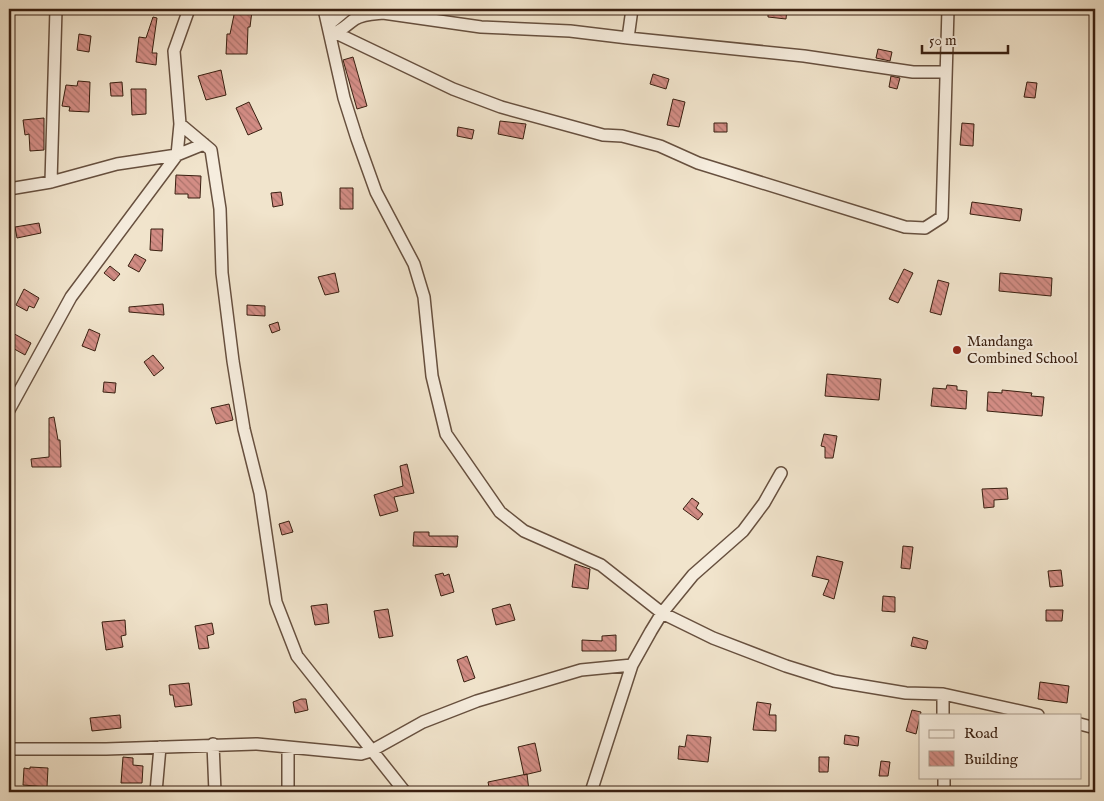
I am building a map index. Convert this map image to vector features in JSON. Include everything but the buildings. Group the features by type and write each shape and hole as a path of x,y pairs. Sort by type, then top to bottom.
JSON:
{"street":[{"path":"51,182 56,9"},
{"path":"9,410 71,297 177,155 180,124 174,51 189,9"},
{"path":"324,9 331,30 344,98 376,192 414,264 424,297 432,376 446,434 500,512 524,531 601,566 662,613 713,638 834,681 906,693 943,694 1033,714"},
{"path":"331,30 347,9"},
{"path":"628,38 632,9"},
{"path":"331,30 453,89 494,105 603,134 622,136 660,146 698,163 905,227 925,228 942,217 948,9"},
{"path":"331,30 368,14 383,13 480,27 570,31 804,56 913,72 946,72"},
{"path":"180,124 211,150 220,209 222,273 233,361 244,429 260,493 276,602 297,656 405,792"},
{"path":"9,189 51,182 117,164 177,155 204,144"},
{"path":"590,792 632,665 662,613 693,576 743,531 764,503 781,472"},
{"path":"9,749 257,744 361,754 371,751 406,730 477,700 581,670 632,665"},
{"path":"943,694 943,714"},
{"path":"1082,725 1095,728"},
{"path":"213,744 215,792"},
{"path":"156,792 160,747"},
{"path":"288,747 288,792"},
{"path":"944,778 944,792"}],"place":[{"name":"Mandanga Combined School","path":"957,350"}]}
